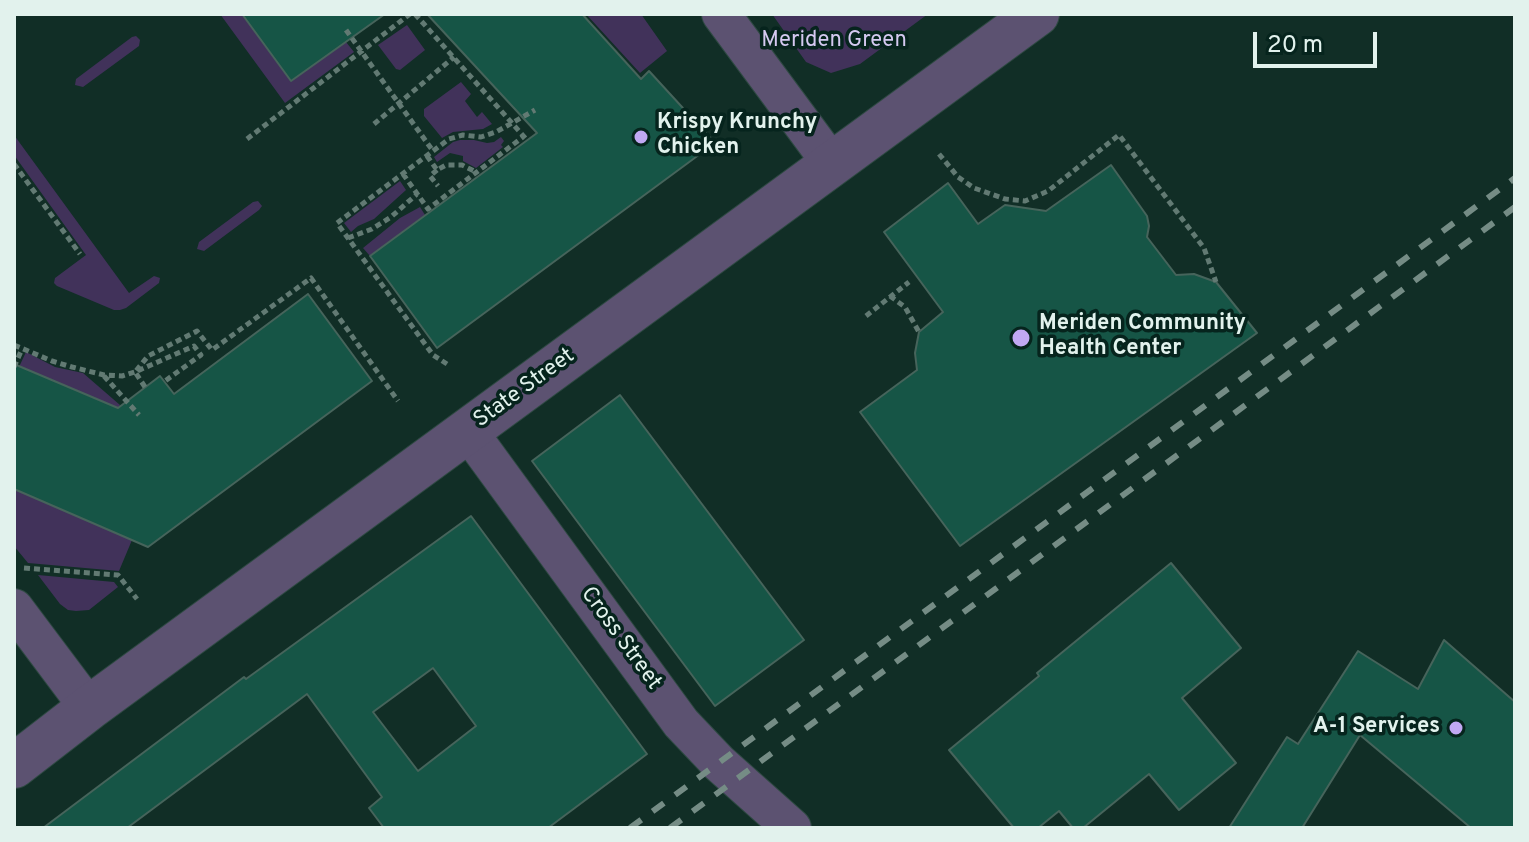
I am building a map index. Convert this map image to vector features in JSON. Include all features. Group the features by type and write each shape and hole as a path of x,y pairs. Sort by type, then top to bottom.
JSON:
{"street":[{"path":"721,14 832,164"},
{"name":"State Street","path":"14,766 1037,14"},
{"name":"Cross Street","path":"468,431 681,723 719,763 792,828"},
{"path":"14,608 89,708"}],"path":[{"path":"247,139 413,14 525,138 428,209 403,174"},
{"path":"346,30 433,151"},
{"path":"374,124 454,57"},
{"path":"447,364 433,355 337,223 449,139 463,135 481,137 496,132 535,110"},
{"path":"939,154 958,177 974,188 1005,199 1025,201 1048,191 1119,135 1204,248 1216,282"},
{"path":"427,156 437,170"},
{"path":"14,164 80,254"},
{"path":"438,186 430,176 446,165 462,165 476,172"},
{"path":"348,238 372,229 391,217 417,194"},
{"path":"135,372 148,356 197,331 212,350 311,278 398,401"},
{"path":"866,316 909,282"},
{"path":"890,296 905,307 919,332"},
{"path":"14,345 52,361 104,375 122,376 194,346 201,355 165,381"},
{"path":"14,367 22,349"},
{"path":"135,372 145,387"},
{"path":"104,375 139,415"},
{"path":"23,568 118,575 137,599"}],"green space":[{"path":"220,14 242,14 291,81 346,42 354,52 285,103"},
{"path":"586,14 641,14 667,51 640,73"},
{"name":"Meriden Green","path":"772,14 928,14 860,64 831,73 806,62"},
{"path":"407,25 425,50 400,70 378,45"},
{"path":"136,36 140,40 139,46 83,87 75,85 76,79"},
{"path":"461,82 471,94 465,101 477,117 482,112 492,124 483,129 453,132 442,138 424,116 424,109"},
{"path":"14,135 129,293 154,276 160,278 159,283 126,308 114,310 54,283 55,278 86,255 14,155"},
{"path":"501,137 503,147 476,168 463,161 463,156 450,153 437,162 434,157 453,142 474,140 487,143"},
{"path":"400,181 406,190 374,219 351,232 344,223"},
{"path":"258,201 262,206 259,210 204,251 197,249 199,242"},
{"path":"420,207 425,215 370,256 363,248 400,218"},
{"path":"26,352 55,367 83,373 120,405 118,408 19,367"},
{"path":"14,489 132,540 119,571 28,563 14,546"},
{"path":"38,575 114,582 118,587 89,610 68,610"}],"building":[{"path":"242,14 385,14 291,81"},
{"path":"427,14 582,14 641,79 649,71 715,143 437,348 370,256 537,133"},
{"path":"1111,165 1147,216 1147,237 1176,275 1194,274 1216,282 1257,333 960,546 860,412 917,370 915,353 919,332 943,312 884,232 948,183 978,224 1005,205 1046,211"},
{"path":"308,294 372,381 148,547 14,489 14,364 118,408 160,376 174,394"},
{"path":"620,395 804,640 715,706 532,461"},
{"path":"471,516 647,754 548,828 384,828 369,808 382,797 307,694 127,828 43,828 244,677 246,679","holes":["433,668 476,726 418,771 373,712"]},
{"path":"1171,563 1241,648 1182,698 1236,763 1179,810 1149,774 1083,828 1073,828 1059,811 1038,828 1014,828 949,750"},
{"path":"1444,640 1515,702 1515,828 1471,828 1360,735 1302,828 1229,828 1287,737 1298,744 1358,651 1418,689"}],"railway":[{"path":"630,828 1515,178"},
{"path":"670,828 1515,207"}],"place":[{"name":"Krispy Krunchy Chicken","path":"641,137"},
{"name":"Meriden Community Health Center","path":"1021,338"},
{"name":"A-1 Services","path":"1456,728"}]}
